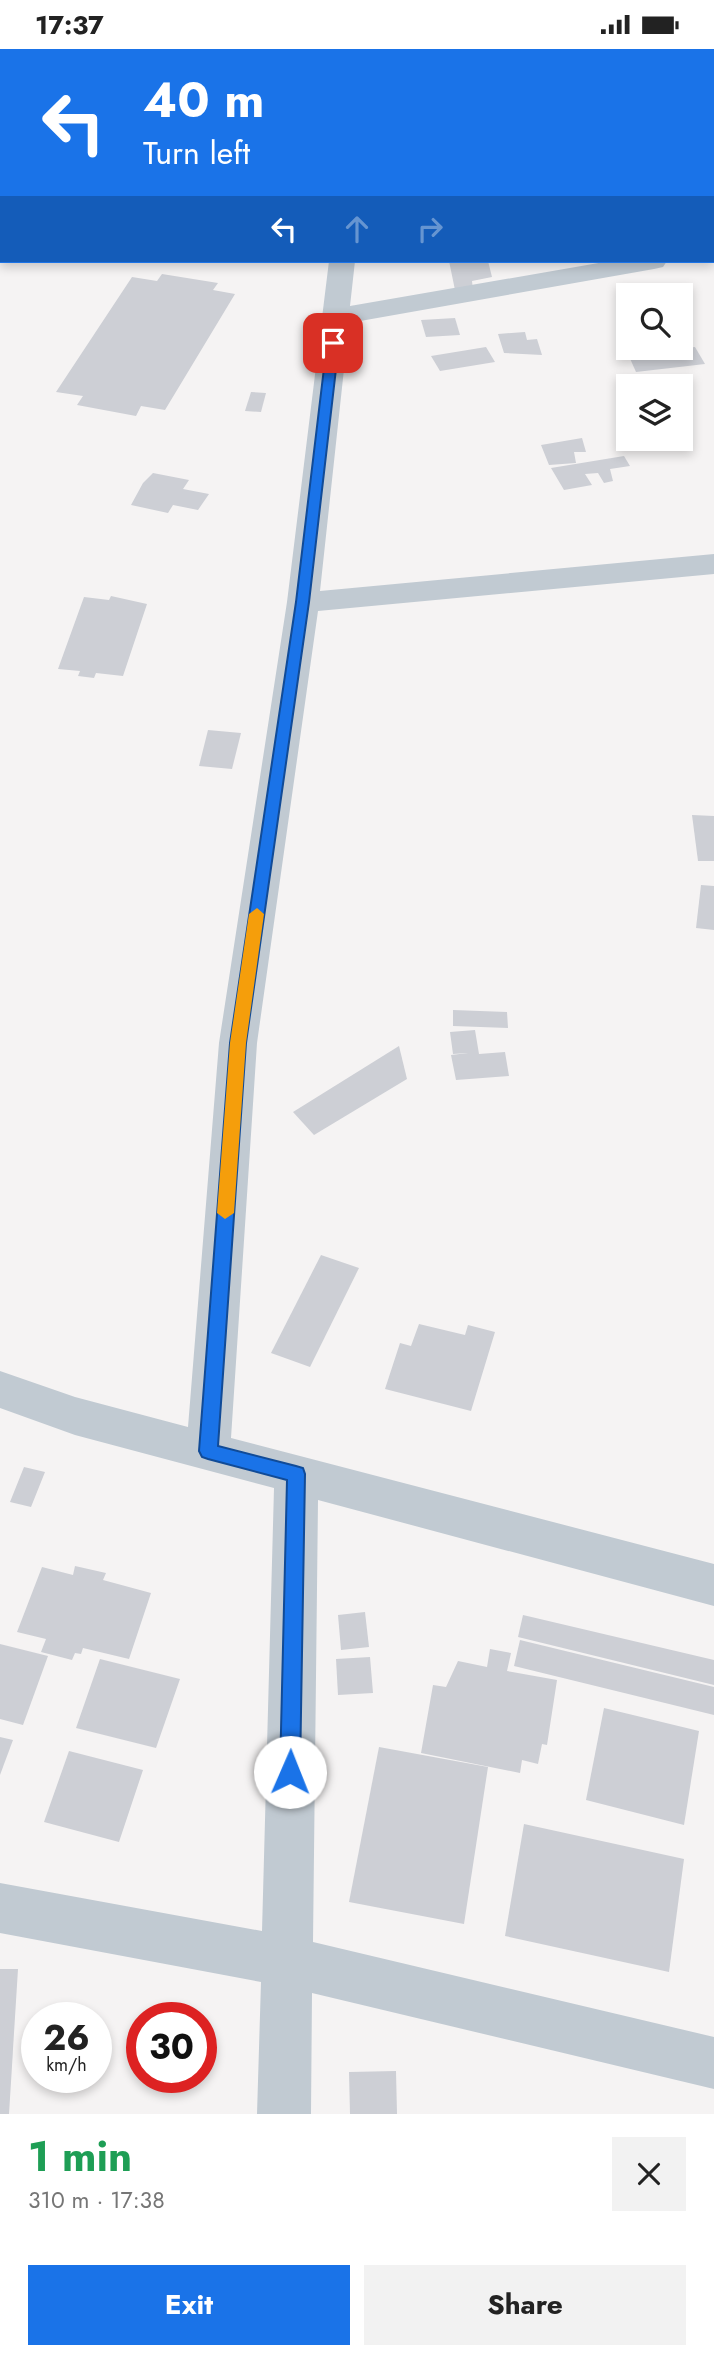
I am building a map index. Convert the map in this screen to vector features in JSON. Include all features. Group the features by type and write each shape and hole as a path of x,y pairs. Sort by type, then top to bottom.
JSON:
{"street":[{"path":"208,1451 238,1043 303,602 342,263"},
{"path":"336,317 643,263"},
{"path":"303,602 714,564"},
{"path":"0,1389 75,1416 714,1585"},
{"path":"284,2114 296,1474"},
{"path":"0,1908 286,1961 714,2063"}],"building":[{"path":"449,263 488,263 492,277 472,281 473,290 455,290"},
{"path":"162,274 218,283 213,290 235,294 165,410 141,406 136,416 77,405 83,396 56,392 132,277 157,281"},
{"path":"455,318 460,335 426,337 421,320"},
{"path":"525,332 527,340 537,339 542,355 504,353 498,334"},
{"path":"486,347 495,362 440,371 431,356"},
{"path":"693,347 705,364 636,372 631,360 693,360"},
{"path":"251,392 266,393 261,412 245,411"},
{"path":"582,438 586,452 574,452 576,463 549,465 541,445"},
{"path":"624,456 630,466 610,469 613,481 604,483 598,473 585,474 592,485 564,490 551,468"},
{"path":"153,473 189,480 183,489 209,494 198,510 173,505 168,513 131,505 143,483"},
{"path":"111,596 147,604 123,676 96,673 94,678 78,676 80,671 58,669 84,597 109,600"},
{"path":"208,730 241,733 232,769 199,766"},
{"path":"692,815 714,816 714,861 698,861"},
{"path":"701,885 714,886 714,930 696,928"},
{"path":"453,1010 507,1012 508,1028 453,1026"},
{"path":"475,1030 479,1054 505,1052 509,1076 456,1080 451,1055 468,1053 453,1054 450,1032"},
{"path":"399,1046 407,1079 314,1135 293,1112"},
{"path":"321,1255 359,1268 310,1367 271,1353"},
{"path":"419,1324 465,1335 468,1325 495,1332 471,1411 385,1389 400,1343 411,1346"},
{"path":"24,1467 45,1472 31,1507 10,1502"},
{"path":"75,1566 106,1573 103,1580 151,1593 129,1659 83,1648 81,1654 75,1653 72,1660 41,1652 46,1639 17,1632 42,1567 73,1575"},
{"path":"365,1612 369,1647 341,1650 338,1615"},
{"path":"523,1615 714,1660 714,1685 518,1637"},
{"path":"520,1640 714,1687 714,1715 514,1666"},
{"path":"0,1644 48,1656 23,1725 0,1719"},
{"path":"490,1649 511,1653 507,1671 557,1680 547,1745 542,1744 538,1764 522,1760 520,1773 421,1753 433,1685 446,1687 458,1661 487,1667"},
{"path":"370,1657 373,1693 338,1695 336,1659"},
{"path":"100,1659 180,1679 156,1748 76,1728"},
{"path":"604,1708 699,1731 684,1825 586,1800"},
{"path":"0,1737 13,1740 0,1775"},
{"path":"379,1747 488,1767 464,1924 349,1902"},
{"path":"69,1751 143,1770 119,1842 44,1822"},
{"path":"524,1824 684,1859 669,1972 505,1936"},
{"path":"0,1969 18,1969 9,2114 0,2114"},
{"path":"396,2071 397,2114 350,2114 349,2072"}],"slow traffic":[{"path":"225,1213 238,1043 257,914"}],"route":[{"path":"290,1772 296,1474 208,1451 238,1043 303,602 333,343"}]}
